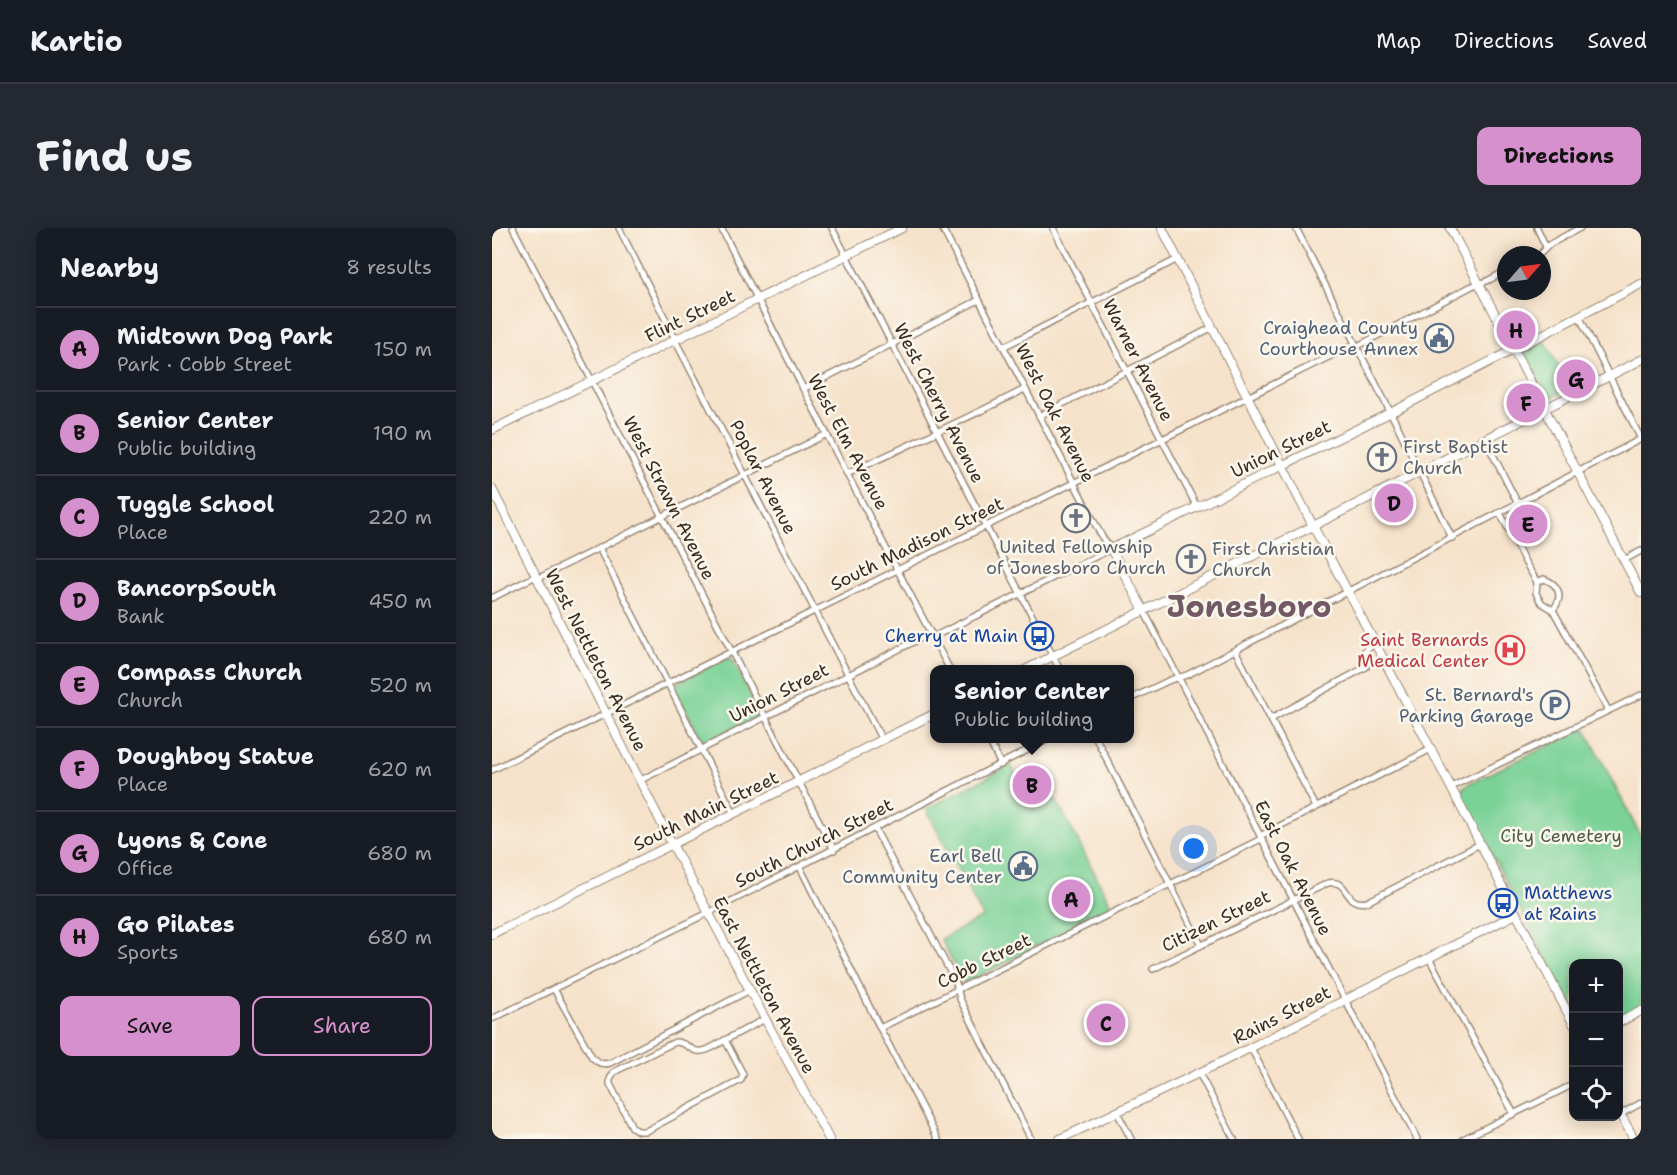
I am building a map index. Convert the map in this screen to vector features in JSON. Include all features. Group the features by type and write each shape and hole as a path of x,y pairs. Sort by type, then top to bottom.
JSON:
{"main road":[{"name":"Flint Street","path":"492,430 902,228"},
{"path":"1162,228 1313,526 1569,1015"},
{"path":"1450,228 1641,593"},
{"name":"Union Street","path":"1111,549 1390,413 1641,284"},
{"path":"1033,665 1641,360"},
{"name":"West Nettleton Avenue","path":"492,489 672,844"},
{"name":"West Oak Avenue","path":"1111,549 1144,611"},
{"name":"South Main Street","path":"492,934 930,716"},
{"name":"East Nettleton Avenue","path":"672,844 829,1139"},
{"name":"Rains Street","path":"1060,1139 1251,1048 1516,914"},
{"path":"1623,1020 1641,1011"},
{"path":"1623,1118 1634,1139"}],"street":[{"name":"West Strawn Avenue","path":"513,228 834,850"},
{"name":"Poplar Avenue","path":"619,228 882,740"},
{"name":"West Elm Avenue","path":"721,228 948,665"},
{"name":"West Cherry Avenue","path":"832,228 1058,665"},
{"name":"West Oak Avenue","path":"942,228 1102,537 1111,549"},
{"name":"Warner Avenue","path":"1053,228 1197,507"},
{"path":"1296,228 1452,538"},
{"path":"1537,228 1546,246"},
{"path":"1548,246 1580,228"},
{"path":"1003,347 1178,259"},
{"name":"South Madison Street","path":"492,770 1497,276"},
{"path":"803,389 980,300"},
{"path":"1134,697 1187,675 1641,439 1579,316"},
{"path":"1039,416 1214,327"},
{"path":"847,474 1025,389"},
{"path":"492,598 599,548 827,434"},
{"path":"1485,440 1518,504"},
{"path":"1500,513 1537,582 1536,593 1539,599 1553,610 1608,710"},
{"path":"599,548 734,814"},
{"name":"Union Street","path":"641,780 849,675 1111,549"},
{"path":"1624,560 1641,551"},
{"path":"1537,582 1544,579 1551,581 1558,588 1559,599 1553,610"},
{"name":"East Oak Avenue","path":"1144,611 1417,1139"},
{"path":"1271,719 1366,667 1364,653 1366,649 1375,644"},
{"path":"1235,650 1316,807"},
{"path":"1450,787 1641,695"},
{"path":"990,743 1001,765"},
{"name":"South Church Street","path":"492,1020 708,914 1042,743"},
{"path":"1099,743 1201,945"},
{"name":"Cobb Street","path":"880,1028 1170,885 1431,749"},
{"path":"875,829 947,964 956,983 960,999 1031,1139"},
{"name":"Citizen Street","path":"1153,969 1328,883 1334,881 1340,884 1356,902 1367,902 1480,844"},
{"path":"800,867 938,1139"},
{"path":"1429,958 1514,1114"},
{"path":"554,989 592,1057 596,1062 604,1064 610,1063 750,990"},
{"path":"725,1040 743,1074 741,1080 646,1131 632,1128 610,1084 614,1072 675,1042 686,1043 699,1052 705,1050 765,1019"},
{"path":"1251,1048 1298,1139"},
{"path":"1199,1073 1234,1139"},
{"path":"1463,1139 1569,1086"},
{"path":"1623,1111 1641,1103"},
{"path":"1118,1112 1131,1139"}],"green space":[{"path":"1545,341 1570,388 1549,399 1524,352"},
{"path":"731,656 761,715 703,744 673,685"},
{"name":"City Cemetery","path":"1585,728 1641,837 1641,1007 1623,1016 1623,959 1569,959 1569,1003 1461,795 1468,784"},
{"path":"1011,765 1034,809 1056,799 1112,907 964,984 941,939 983,917 926,809"}],"place":[{"name":"Go Pilates","path":"1516,330"},
{"name":"Craighead County Courthouse Annex","path":"1439,338"},
{"name":"Lyons & Cone","path":"1576,379"},
{"name":"Doughboy Statue","path":"1526,403"},
{"name":"First Baptist Church","path":"1382,457"},
{"name":"BancorpSouth","path":"1394,503"},
{"name":"United Fellowship of Jonesboro Church","path":"1076,518"},
{"name":"Compass Church","path":"1528,524"},
{"name":"First Christian Church","path":"1191,559"},
{"name":"Cherry at Main","path":"1039,636"},
{"name":"Saint Bernards Medical Center","path":"1510,650"},
{"name":"St. Bernard's Parking Garage","path":"1555,705"},
{"name":"Senior Center","path":"1032,785"},
{"name":"Earl Bell Community Center","path":"1023,866"},
{"name":"Midtown Dog Park","path":"1071,899"},
{"name":"Matthews at Rains","path":"1503,903"},
{"name":"Tuggle School","path":"1106,1023"}],"district":[{"name":"Jonesboro","path":"1249,607"}]}
